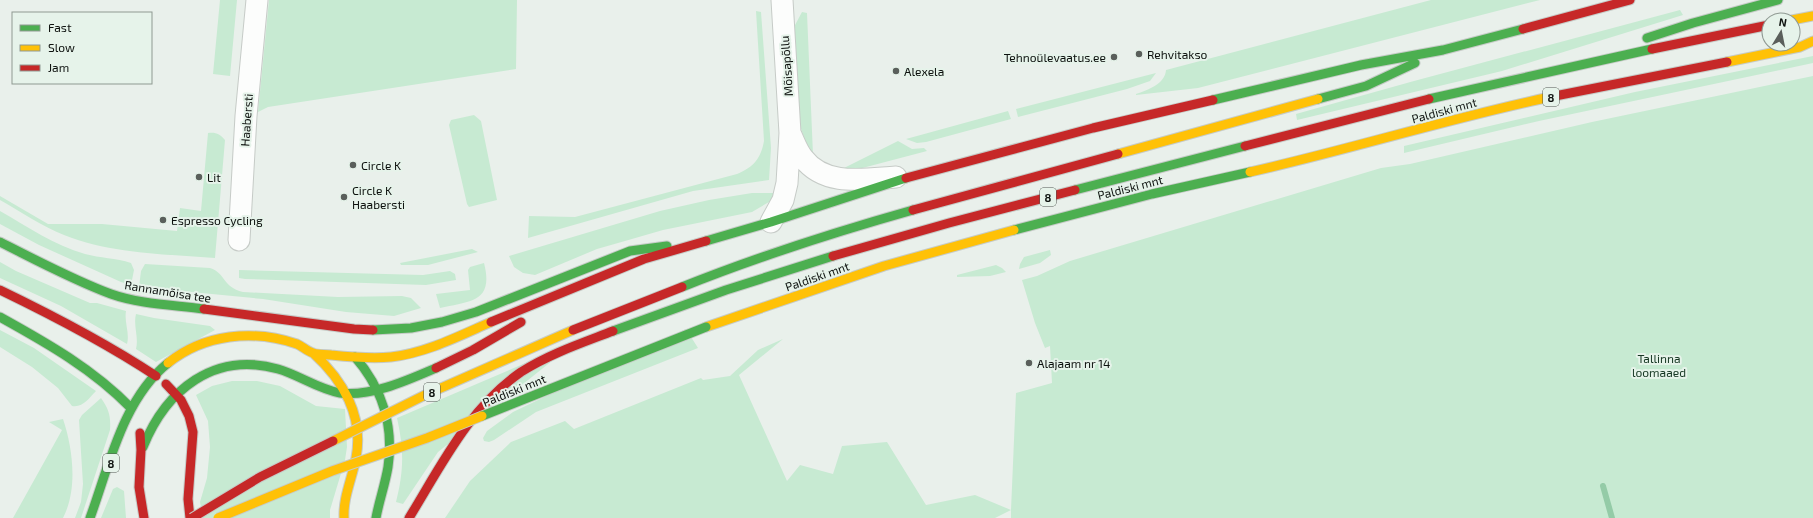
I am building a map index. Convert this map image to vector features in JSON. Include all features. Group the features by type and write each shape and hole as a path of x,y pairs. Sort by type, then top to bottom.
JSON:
{"main road":[{"name":"8","path":"355,357 391,357 438,345 597,277 644,259 771,222 908,177 1093,128 1361,65 1443,50 1630,0"},
{"path":"1539,73 1693,23 1778,0"},
{"path":"1801,18 1813,16"},
{"name":"Paldiski mnt","path":"409,518 460,437 484,403 504,384 524,371 568,349 676,308 784,270 864,246 1385,110 1539,73 1761,27"},
{"name":"Paldiski mnt","path":"218,518 332,471 427,438 706,327 884,266 1075,213 1306,159 1503,107 1800,47 1813,42"},
{"name":"8","path":"191,518 260,477 425,395 606,316 727,270 867,223 1366,86 1443,50"},
{"name":"Rannamõisa tee","path":"0,242 62,273 112,294 155,304 377,330 411,328 434,324 476,312 630,251 699,242"},
{"path":"658,264 699,242"},
{"path":"0,290 60,319 126,356 156,376 176,393 185,404 193,427 193,447 188,487 188,506 191,518"},
{"path":"0,317 49,345 107,384 131,408 138,422 143,447"},
{"path":"144,518 140,501 138,478 143,447 152,425 167,402 176,393 210,371 253,364 278,369 318,387 334,392 346,394 363,392 396,384 442,364 528,319"},
{"path":"295,320 327,335"},
{"path":"131,408 138,397 156,376 172,360 190,348 215,339 245,335 274,338 298,344 313,353 326,364 346,394 356,415 358,440 356,457 343,503 344,518"},
{"path":"343,347 366,369 378,388 383,400 390,438 388,468 376,518"},
{"path":"313,353 355,357"},
{"name":"8","path":"90,518 131,408"},
{"path":"365,518 374,506 383,487"}],"street":[{"name":"Haabersti","path":"239,240 246,116 257,0"},
{"name":"Mõisapõllu","path":"771,222 783,200 787,183 790,133 782,0"},
{"name":"Mõisapõllu","path":"790,133 802,158 816,172 829,177 843,179 908,177"}],"green space":[{"path":"220,0 237,0 230,76 213,74"},
{"path":"269,0 517,0 516,69 268,107 258,112"},
{"path":"1431,0 1540,0 1198,88 1136,95 1159,83 1163,79 1166,70"},
{"path":"1680,10 1683,15 1502,71 1297,120 1296,114"},
{"path":"756,11 761,12 771,148 769,180 693,191 528,238 529,216 575,217 737,174 752,165 759,157 764,141"},
{"path":"802,12 807,13 813,155 805,140 799,123 794,27"},
{"path":"1813,56 1813,63 1539,121 1404,153 1404,146 1635,92"},
{"path":"1156,73 1150,81 1127,89 1018,117 1016,109"},
{"name":"Tallinna loomaaed","path":"1813,76 1813,518 1011,518 1016,393 1052,383 1050,346 1045,348 1035,323 1022,280 1037,276 1070,261 1381,168 1410,164 1592,122"},
{"path":"1008,111 1011,119 926,142 917,143 906,139"},
{"path":"474,115 481,121 497,200 469,207 467,204 449,125 451,120"},
{"path":"208,133 218,134 225,140 215,258 119,250 82,241 64,235 32,219 0,200 0,196 48,224 102,224 177,231 180,208 201,211"},
{"path":"898,141 912,149 924,148 927,151 851,171 840,170"},
{"path":"752,193 776,193 769,202 752,212 663,230 597,249 535,275 523,273 514,267 509,256 660,211 709,200"},
{"path":"0,211 63,246 85,254 131,263 134,270 131,285 121,282 39,245 0,224"},
{"path":"472,249 478,252 428,265 401,265 400,263"},
{"path":"1050,250 1051,255 1040,263 1019,269 1024,257"},
{"path":"0,262 16,271 90,303 97,303 126,311 128,336 127,344 61,306 0,278"},
{"path":"484,263 486,286 483,293 470,301 440,308 436,294 470,290 468,270 470,267"},
{"path":"145,264 210,268 219,273 231,287 243,292 338,297 402,296 411,298 421,308 394,316 346,312 263,299 139,287 141,271"},
{"path":"996,265 1006,272 990,276 957,277 957,275"},
{"path":"239,270 423,275 450,271 455,274 456,280 426,285 245,279 239,278"},
{"path":"136,314 210,326 215,330 156,362 136,349"},
{"path":"686,329 698,348 536,412 494,440 489,442 484,441 483,438 487,431 513,412"},
{"path":"0,330 34,348 96,391 83,404 72,406 58,388 32,367 0,347"},
{"path":"783,339 739,375 787,481 800,465 833,474 842,446 887,442 926,505 975,495 1011,510 995,518 445,518 470,481 511,442 565,421 574,429 701,378 703,380 730,376 758,350"},
{"path":"577,341 438,452 403,504 396,502 402,470 402,450 397,418"},
{"path":"232,381 257,381 280,386 316,406 345,409 347,447 345,460 330,510 330,518 203,518 200,502 207,478 210,447 208,421 196,395 212,386"},
{"path":"101,398 109,413 110,430 81,518 75,518 81,502 83,484 79,420 82,415"},
{"path":"63,419 71,456 72,482 68,507 63,518 13,518 62,430 49,422"},
{"path":"117,487 124,491 126,518 101,518 113,489"}],"waterway":[{"path":"1603,486 1612,518"}],"traffic: fast":[{"path":"1647,38 1693,23 1778,0"},
{"path":"1213,100 1361,65 1443,50 1523,29"},
{"path":"1429,99 1652,49"},
{"path":"1318,99 1366,86 1415,63"},
{"path":"1075,190 1245,146"},
{"path":"1014,230 1152,194 1250,172"},
{"path":"706,241 771,222 906,178"},
{"path":"682,287 739,265 855,227 913,210"},
{"path":"0,242 69,276 111,294 145,302 204,309"},
{"path":"373,330 411,328 442,322 476,312 630,251 667,246"},
{"path":"613,331 726,290 833,256"},
{"path":"0,317 52,347 85,369 131,408"},
{"path":"482,416 706,327"},
{"path":"355,357 364,369 379,395 384,408 389,437 388,467 376,518"},
{"path":"90,518 119,434 129,414 140,395 153,378 168,363"},
{"path":"143,447 165,408 179,393 195,380 213,371 233,366 255,365 278,369 332,391 352,394 377,390 414,378 436,368"}],"traffic: slow":[{"path":"1801,18 1813,16"},
{"path":"1727,62 1800,47 1813,41"},
{"path":"1250,172 1517,104 1555,96"},
{"path":"1118,154 1318,99"},
{"path":"706,327 884,266 1014,230"},
{"path":"168,363 182,353 213,340 246,336 280,339 297,344 317,354 361,358 391,357 430,348 491,322"},
{"path":"333,441 425,395 573,330"},
{"path":"313,353 334,375 342,387 354,413 357,428 358,443 356,458 346,495 344,518"},
{"path":"218,518 332,471 427,438 482,416"}],"traffic: jam":[{"path":"1523,29 1630,0"},
{"path":"1652,49 1761,27"},
{"path":"1555,96 1727,62"},
{"path":"1245,146 1429,99"},
{"path":"906,178 1093,128 1213,100"},
{"path":"913,210 1118,154"},
{"path":"833,256 949,223 1075,190"},
{"path":"491,322 644,259 706,241"},
{"path":"573,330 682,287"},
{"path":"0,290 80,330 156,376"},
{"path":"204,309 354,329 373,330"},
{"path":"436,368 473,350 521,322"},
{"path":"409,518 445,458 471,420 503,386 521,372 543,360 566,349 613,331"},
{"path":"166,384 181,400 189,416 193,432 188,499 190,518"},
{"path":"140,433 141,450 139,487 144,518"},
{"path":"192,518 260,477 333,441"}],"place":[{"name":"Rehvitakso","path":"1139,54"},
{"name":"Tehnoülevaatus.ee","path":"1114,57"},
{"name":"Alexela","path":"896,71"},
{"name":"Circle K","path":"353,165"},
{"name":"Lit","path":"199,177"},
{"name":"Circle K Haabersti","path":"344,197"},
{"name":"Espresso Cycling","path":"163,220"},
{"name":"Alajaam nr 14","path":"1029,363"}]}
